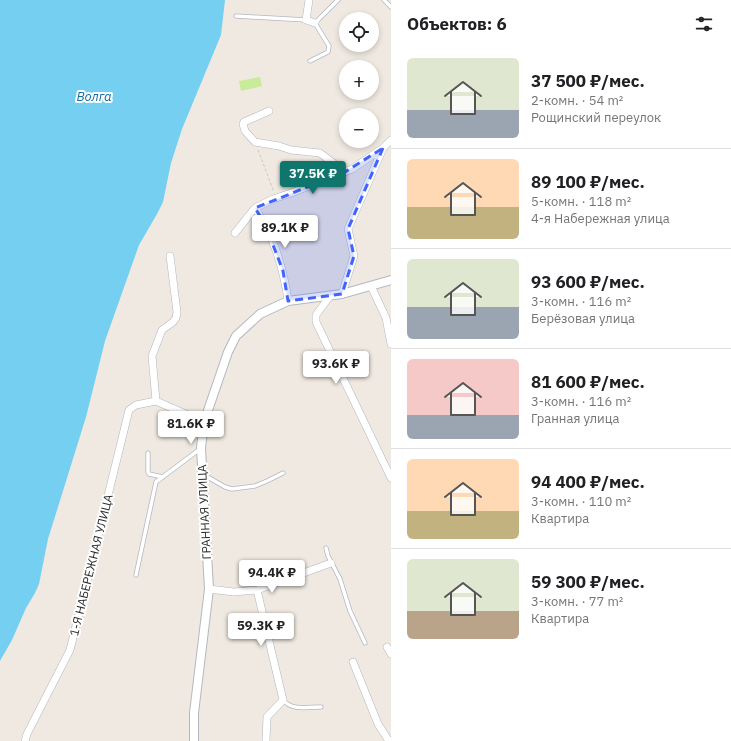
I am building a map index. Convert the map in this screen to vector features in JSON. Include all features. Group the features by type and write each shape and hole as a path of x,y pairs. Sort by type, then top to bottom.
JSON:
{"street":[{"path":"308,0 306,20 315,23"},
{"path":"269,111 244,122 243,124 244,131 254,142 279,146 291,150 320,153 345,172"},
{"path":"235,233 255,208 276,198 345,172 383,148 391,140"},
{"path":"342,294 354,256 348,229 383,148"},
{"path":"255,208 265,224 283,270 288,301"},
{"path":"170,256 177,312 176,318 173,322 162,330 152,356 156,401 204,422"},
{"name":"ГРАННАЯ УЛИЦА","path":"194,741 194,712 209,589 201,448 204,422 228,352 236,336 260,314 288,301 342,294 391,280"},
{"path":"371,286 386,318 391,344"},
{"path":"330,296 316,315 316,322 391,478"},
{"name":"1-Я НАБЕРЕЖНАЯ УЛИЦА","path":"25,741 27,734 70,650 129,410 136,405 156,401"},
{"path":"209,589 234,592 257,590 331,563"},
{"path":"257,590 283,700 267,717 266,741"},
{"path":"387,647 391,654"},
{"path":"353,662 378,724 389,741"}],"lane":[{"path":"310,61 328,52 329,50 329,46 315,23 338,0"},
{"path":"384,0 391,7"},
{"path":"236,16 306,20"},
{"path":"201,448 204,476 225,488 232,489 256,486 283,473"},
{"path":"136,575 155,486 159,479 201,448"},
{"path":"148,453 149,474 163,477"},
{"path":"326,548 331,563 340,579 350,611 365,643"},
{"path":"283,700 287,705 293,707 321,707"}],"path":[{"path":"254,142 276,198"}],"highlighted area":[{"path":"383,148 348,229 354,256 342,294 288,301 283,271 265,224 255,208 345,172"}],"green space":[{"path":"260,77 262,86 241,91 239,81"}],"water":[{"name":"Волга","path":"0,0 225,0 221,35 182,129 171,163 163,202 139,245 105,341 86,417 48,539 39,584 26,608 12,640 0,661"}]}
